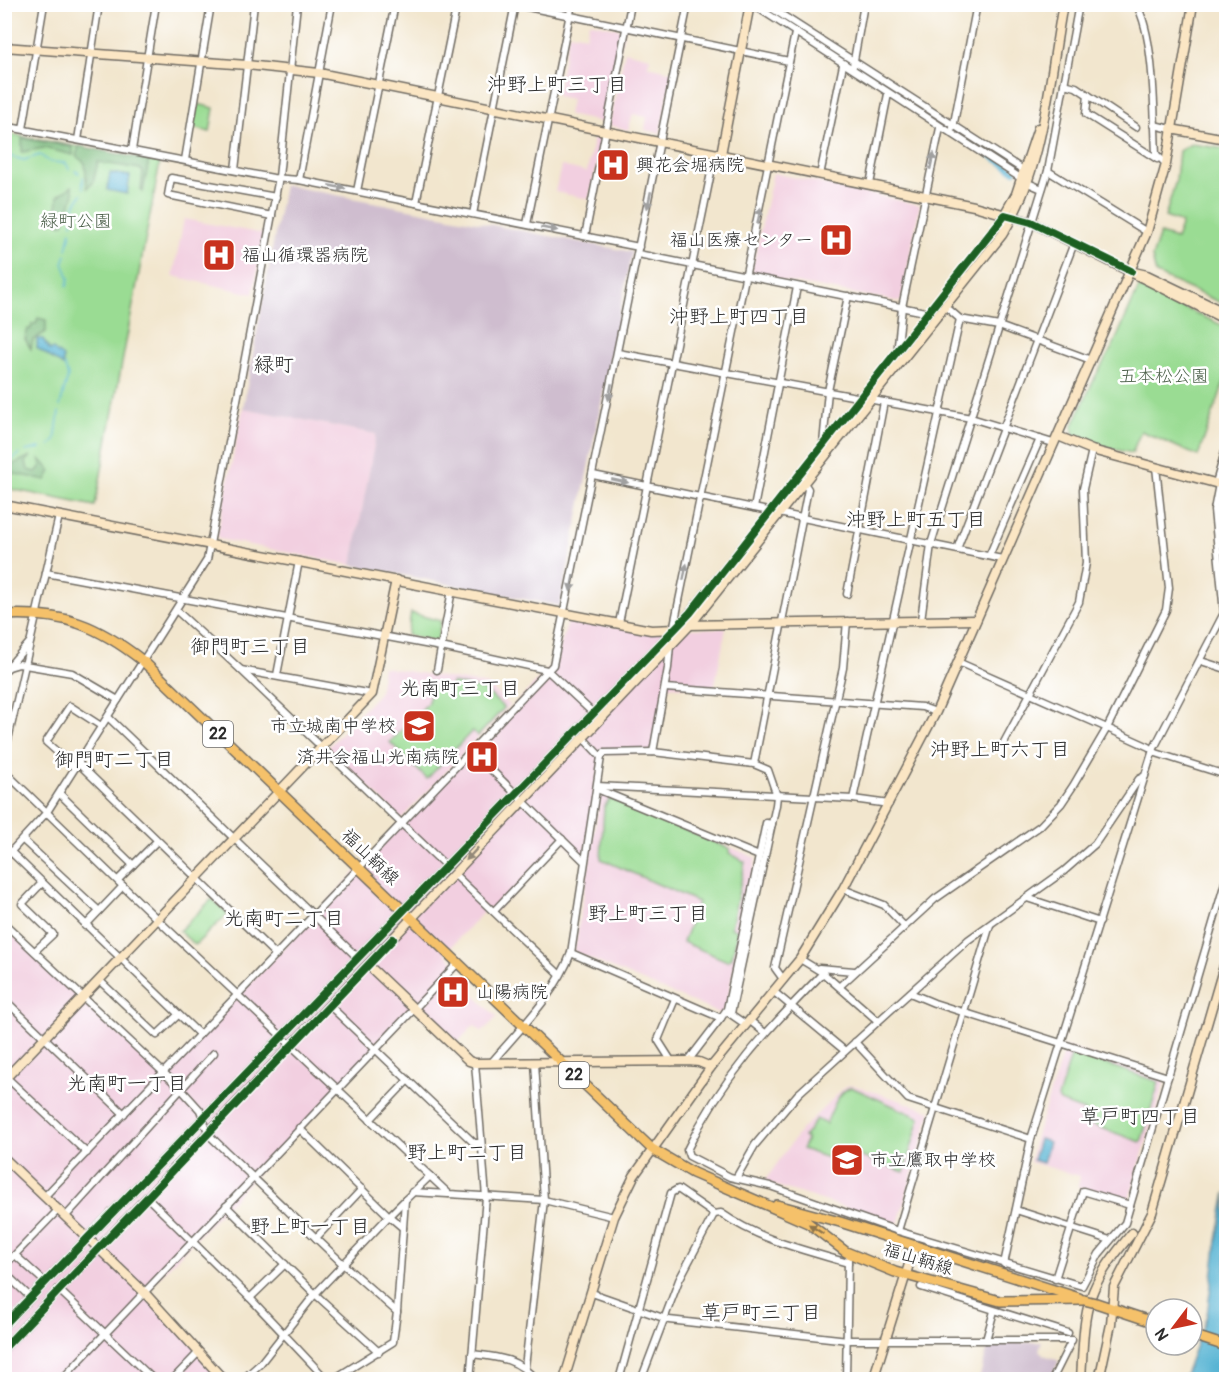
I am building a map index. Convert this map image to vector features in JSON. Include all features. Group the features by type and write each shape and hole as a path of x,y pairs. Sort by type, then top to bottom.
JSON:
{"main road":[{"name":"福山鞆線","path":"4,615 65,618 92,627 143,661 652,1149 693,1173 808,1223 848,1252 963,1295 1000,1301 1084,1300"},
{"name":"福山鞆線","path":"758,1200 840,1221 1039,1283 1144,1319"},
{"path":"1204,1339 1227,1346"}],"street":[{"path":"23,129 44,4"},
{"path":"78,140 99,4"},
{"path":"132,150 156,4"},
{"path":"185,160 211,4"},
{"path":"235,170 254,4"},
{"path":"4,859 23,840 60,794 207,560 276,197 297,4"},
{"path":"299,180 332,4"},
{"path":"357,191 395,4"},
{"path":"416,203 457,4"},
{"path":"527,224 572,4"},
{"path":"585,236 631,4"},
{"path":"45,1196 470,749 554,665 688,4"},
{"path":"619,623 692,265 751,4 843,65 852,67 1042,189"},
{"path":"765,4 888,94 940,128 952,131"},
{"path":"852,67 864,4"},
{"path":"952,131 977,4"},
{"path":"4,1326 205,1120 282,1036 403,911 450,870 583,738 691,624 823,447 945,306 1009,217 1040,142 1063,4"},
{"path":"921,620 931,544 1048,171 1079,4"},
{"path":"1136,4 1144,21 1149,50 1156,154 1166,165"},
{"path":"564,1380 614,1217 634,1176 711,1067 800,959 843,889 890,804 936,712 1147,232 1166,165 1193,4"},
{"path":"473,214 514,5 789,61"},
{"path":"653,752 665,688 670,645 795,33"},
{"path":"4,47 247,65 319,73 924,195 1031,222 1227,320"},
{"path":"820,175 843,65"},
{"path":"1064,84 1076,87 1136,128"},
{"path":"870,184 888,94"},
{"path":"1088,95 1086,114 1166,165"},
{"path":"1154,125 1227,139"},
{"path":"4,126 527,224 585,236 692,265 930,313"},
{"path":"897,354 902,307 940,128"},
{"path":"1048,171 1147,232"},
{"path":"272,216 168,195 171,178 276,197"},
{"path":"519,799 594,714 690,613 804,483 897,354 1009,217"},
{"path":"957,549 1074,243"},
{"path":"1131,271 1147,275 1227,313"},
{"path":"754,508 797,287"},
{"path":"823,447 828,391 848,296"},
{"path":"945,306 960,319 999,326 1091,360"},
{"path":"853,799 960,319"},
{"path":"618,353 971,418 1040,439 1055,440 1220,485"},
{"path":"847,594 884,402"},
{"path":"989,556 1040,439"},
{"path":"1004,1264 1031,1139 1153,750 1225,612 1214,510 1227,448"},
{"path":"1000,748 1079,602 1086,563 1083,489 1092,450"},
{"path":"840,986 935,899 1047,819 1067,795 1107,728 1161,622 1168,600 1169,588 1156,467"},
{"path":"593,475 1002,559"},
{"path":"754,764 803,518 808,489 804,483"},
{"path":"4,505 651,630 674,629 691,624 976,620"},
{"path":"4,757 59,516"},
{"path":"277,675 299,561"},
{"path":"46,573 385,639 441,647 547,670 594,714"},
{"path":"87,1152 5,1078 277,791 324,747 372,694 396,580"},
{"path":"437,670 452,590"},
{"path":"176,610 402,821 560,975"},
{"path":"783,979 776,968 835,701 847,641 847,621"},
{"path":"7,670 32,640"},
{"path":"1201,661 1227,669"},
{"path":"958,663 1153,750 1227,775"},
{"path":"7,670 26,665 72,673 118,700"},
{"path":"241,670 372,694"},
{"path":"665,688 922,707 936,712"},
{"path":"101,726 70,706 46,742 77,766 276,955"},
{"path":"108,717 358,958"},
{"path":"583,738 601,757"},
{"path":"470,749 583,860"},
{"path":"491,1063 560,975 572,953 583,860 601,757 604,753 653,752 754,764 768,770 777,796 728,1012 688,1061"},
{"path":"4,771 157,919 449,1194"},
{"path":"736,1178 755,1145 798,1094 968,940 1027,898 1095,844 1139,779 1145,776"},
{"path":"597,788 853,799 890,804"},
{"path":"597,788 759,856"},
{"path":"60,794 133,865"},
{"path":"728,1012 766,823 772,824"},
{"path":"494,911 562,839"},
{"path":"23,840 99,911"},
{"path":"85,926 133,865 157,841"},
{"path":"11,852 199,1034"},
{"path":"4,1348 369,966 411,920 450,870"},
{"path":"823,973 765,1034 718,1091 687,1150 689,1156 736,1178 898,1231 1082,1286 1091,1265 1125,1222 1227,879"},
{"path":"35,951 53,934 22,904 42,883"},
{"path":"843,889 884,905 904,926"},
{"path":"1027,898 1100,922"},
{"path":"4,922 182,1089 205,1120 208,1135 344,1265 397,1312"},
{"path":"898,1231 990,925"},
{"path":"572,953 721,1018"},
{"path":"1099,1380 1115,1310 1114,1287 1152,1213 1227,958"},
{"path":"800,959 840,986 878,1021"},
{"path":"61,1380 457,964"},
{"path":"369,966 469,1061 475,1064 688,1061 699,1062 711,1067"},
{"path":"816,968 854,971"},
{"path":"99,980 157,1035 178,1015"},
{"path":"773,991 845,1051"},
{"path":"910,993 1168,1077"},
{"path":"4,999 124,1114"},
{"path":"672,1062 658,1040 675,999"},
{"path":"330,1006 474,1143 480,1143"},
{"path":"728,1012 765,1034"},
{"path":"855,1042 908,1100 1031,1139"},
{"path":"66,1216 214,1053"},
{"path":"525,1367 544,1200 535,1063"},
{"path":"470,1380 486,1197 475,1064"},
{"path":"370,1120 408,1080"},
{"path":"299,1128 403,1228"},
{"path":"4,1158 143,1292 224,1380"},
{"path":"242,1380 260,1364 315,1294 430,1176"},
{"path":"316,1238 362,1189"},
{"path":"619,1380 670,1193 678,1190 714,1214 721,1213 737,1225 770,1239 848,1263"},
{"path":"1055,1279 1083,1191 1130,1205"},
{"path":"412,1192 544,1200 614,1217"},
{"path":"147,1197 250,1298 327,1380"},
{"path":"332,1380 393,1342 405,1200"},
{"path":"226,1206 315,1294 380,1352"},
{"path":"4,1266 59,1209"},
{"path":"1016,1210 1110,1240"},
{"path":"840,1221 842,1211"},
{"path":"641,1380 679,1280 714,1214"},
{"path":"1081,1380 1084,1314 1091,1291 1132,1233"},
{"path":"873,1380 915,1245"},
{"path":"846,1380 848,1252"},
{"path":"15,1255 45,1282"},
{"path":"250,1298 285,1264"},
{"path":"4,1272 31,1298"},
{"path":"921,1287 963,1295 994,1311 1068,1333"},
{"path":"58,1289 154,1380"},
{"path":"592,1293 665,1318 848,1340 1072,1340 1052,1380"},
{"path":"986,1340 994,1311"},
{"path":"172,1380 198,1353"},
{"path":"472,1354 507,1358 525,1367 536,1380"}],"shaded area":[{"path":"589,22 624,30 605,123 568,115 571,99 556,96 569,33 586,36"},
{"path":"625,51 650,57 648,66 673,72 660,133 645,130 647,117 633,114 628,130 609,125"},
{"path":"594,137 603,139 589,199 555,192 561,166 587,172"},
{"name":"福山医療センター","path":"773,173 920,205 901,302 751,275"},
{"path":"284,185 632,252 560,606 352,565 376,434 243,408"},
{"name":"福山循環器病院","path":"184,219 264,234 253,294 173,276"},
{"path":"243,408 376,434 352,565 219,539 217,535"},
{"path":"568,622 647,630 726,628 714,689 668,686 655,752 601,754 584,862 562,840 494,912 488,907 445,953 456,964 143,1294 229,1379 5,1379 4,926 163,1075 555,662"},
{"name":"市立城南中学校","path":"383,667 488,685 510,705 401,819 328,747 379,693"},
{"path":"601,793 756,858 726,1008 721,1014 574,952"},
{"name":"山陽病院","path":"452,974 497,1017 482,1032 474,1025 455,1045 418,1010"},
{"path":"1067,1047 1165,1080 1128,1203 1078,1187 1080,1176 1030,1162 1035,1139 1064,1050"},
{"name":"市立鷹取中学校","path":"853,1085 931,1111 898,1224 764,1182 800,1131 846,1086"},
{"path":"1042,1342 1039,1350 1044,1355 1059,1361 1050,1379 991,1380 980,1376 989,1344"}],"green space":[{"path":"198,104 214,108 210,132 192,128"},
{"name":"緑町公園","path":"5,133 160,162 95,506 5,488"},
{"path":"22,138 73,147 73,155 44,148 22,152"},
{"path":"1191,144 1226,149 1226,305 1156,274 1152,257 1160,234 1176,239 1182,223 1165,217 1176,180 1179,151"},
{"path":"79,146 149,160 143,192 141,190 143,172 140,169 98,162 93,183 87,188 85,163 76,156"},
{"path":"72,186 74,194 64,224 60,224 56,220 58,196"},
{"name":"五本松公園","path":"1139,287 1226,327 1226,377 1198,456 1141,431 1132,453 1075,441 1072,427 1095,377 1114,344"},
{"path":"38,318 46,320 46,332 33,340 31,349 25,339 28,329 31,329 32,324 36,324"},
{"path":"31,456 26,462 28,470 36,472 41,466 39,458 51,471 46,480 5,472 5,468"},
{"path":"411,613 441,621 437,642 407,635"},
{"path":"452,683 485,690 504,708 478,736 472,731 427,779 390,742 427,704 433,686 450,689"},
{"path":"610,798 730,849 729,853 745,862 731,928 738,930 732,958 727,961 683,942 698,902 601,859 604,807"},
{"path":"212,899 228,914 195,945 179,931"},
{"path":"1072,1053 1159,1082 1141,1142 1081,1121 1084,1111 1060,1102 1058,1098"},
{"path":"851,1087 920,1118 904,1172 856,1155 849,1165 802,1149 807,1139 804,1137 816,1119 826,1124 839,1097"}],"water":[{"path":"110,173 130,176 127,194 107,190"},
{"path":"37,339 43,339 50,350 53,349 63,357 63,366 37,348"},
{"path":"1039,1139 1049,1142 1043,1163 1033,1160"},
{"path":"1226,1193 1226,1379 1183,1380 1191,1357 1204,1357 1204,1323"}],"waterway":[{"path":"766,9 792,27"},
{"path":"987,153 1015,171"},
{"path":"4,155 24,160 40,155 50,162 66,163 69,169"},
{"path":"75,171 79,173"},
{"path":"83,177 83,188"},
{"path":"72,224 75,205 82,194"},
{"path":"67,249 71,231"},
{"path":"66,255 63,263 69,278 67,286"},
{"path":"60,406 68,376 64,365"},
{"path":"50,445 55,441 59,412"},
{"path":"26,451 40,448"},
{"path":"4,460 11,460 20,454"}],"cycle path":[{"path":"4,1325 690,613 1005,215 1031,222 1131,271"},
{"path":"4,1348 393,939"}],"place":[{"name":"興花会堀病院","path":"613,165"},
{"name":"福山医療センター","path":"836,240"},
{"name":"福山循環器病院","path":"219,255"},
{"name":"市立城南中学校","path":"419,726"},
{"name":"済井会福山光南病院","path":"482,757"},
{"name":"山陽病院","path":"453,992"},
{"name":"市立鷹取中学校","path":"847,1160"}],"district":[{"name":"沖野上町三丁目","path":"557,84"},
{"name":"沖野上町四丁目","path":"739,316"},
{"name":"緑町","path":"274,364"},
{"name":"沖野上町五丁目","path":"916,519"},
{"name":"御門町三丁目","path":"250,646"},
{"name":"光南町三丁目","path":"460,688"},
{"name":"沖野上町六丁目","path":"1000,749"},
{"name":"御門町二丁目","path":"114,759"},
{"name":"野上町三丁目","path":"648,913"},
{"name":"光南町二丁目","path":"284,918"},
{"name":"光南町一丁目","path":"127,1083"},
{"name":"草戸町四丁目","path":"1140,1116"},
{"name":"野上町二丁目","path":"467,1152"},
{"name":"野上町一丁目","path":"310,1226"},
{"name":"草戸町三丁目","path":"761,1312"}]}
